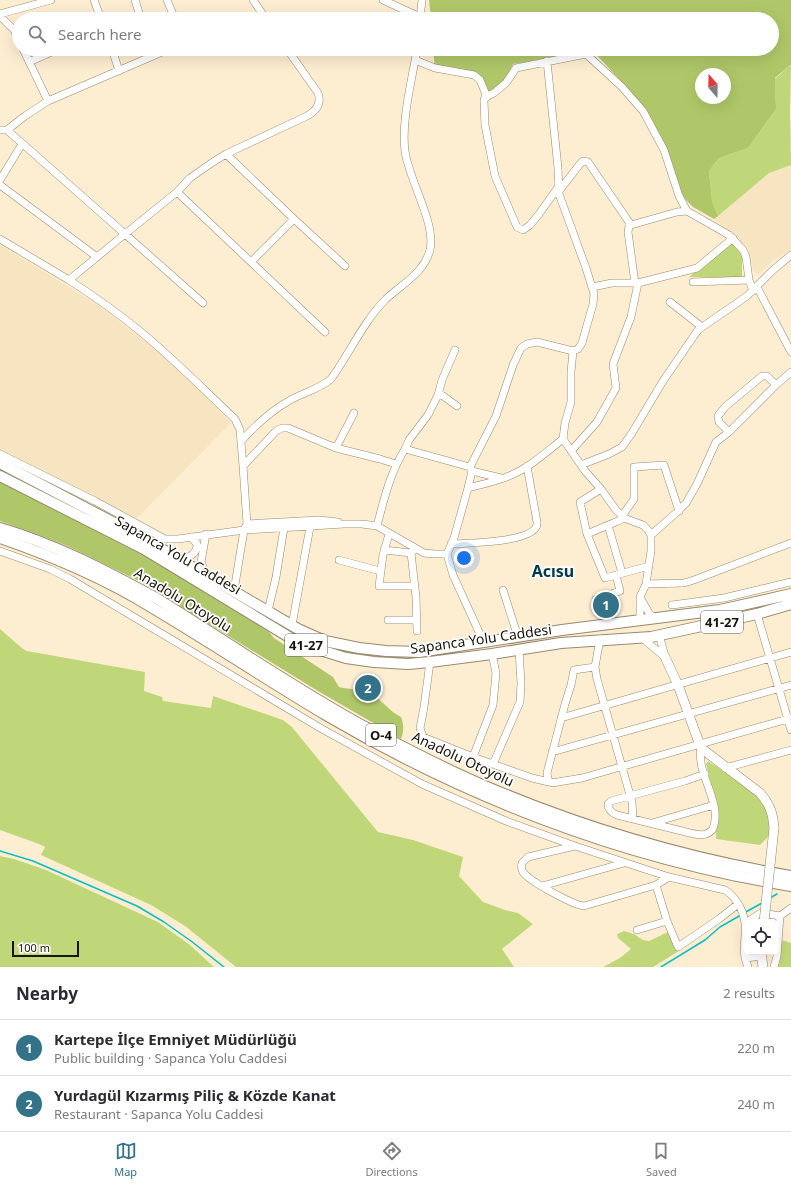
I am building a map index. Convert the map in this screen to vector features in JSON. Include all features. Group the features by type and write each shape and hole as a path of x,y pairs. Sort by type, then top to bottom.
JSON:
{"highway":[{"name":"Sapanca Yolu Caddesi","path":"0,463 143,538 292,625 325,641 359,648 386,652 419,652 720,610 791,594"},
{"name":"Sapanca Yolu Caddesi","path":"0,476 144,549 294,640 346,658 374,662 408,664 492,654 561,642 642,638 757,614 791,604"},
{"name":"Anadolu Otoyolu","path":"0,528 42,543 126,582 167,605 331,707 419,755 484,786 550,812 631,839 710,860 791,876"},
{"name":"Anadolu Otoyolu","path":"0,538 41,553 94,576 151,606 271,682 356,732 414,763 481,794 548,822 627,848 708,870 791,886"},
{"path":"656,619 659,635"},
{"path":"640,621 642,638"}],"main road":[{"path":"665,657 678,685 700,746 725,768 750,785 766,799 772,811 774,828 764,919"},
{"path":"762,955 763,967"}],"street":[{"path":"12,28 0,15 51,0"},
{"path":"94,0 98,12"},
{"path":"135,0 139,12"},
{"path":"167,0 172,12"},
{"path":"253,0 261,12"},
{"path":"383,0 408,12"},
{"path":"421,12 422,0"},
{"path":"26,56 48,101"},
{"path":"29,62 42,56"},
{"path":"114,56 119,71"},
{"path":"145,56 119,71 48,101 3,130 22,144 203,303"},
{"path":"69,280 177,192 190,178 226,154 313,113 318,106 320,98 292,56"},
{"path":"241,441 276,408 321,386 331,379 379,308 415,275 426,260 429,251 430,235 425,214 406,159 404,140 416,56"},
{"path":"575,56 516,68 502,87 487,96 484,100 483,106 485,125 499,188 517,227 523,230 530,225 580,164 583,162 588,162 631,225"},
{"path":"588,56 629,94 643,111 660,141 679,196 687,211 733,238 745,253 749,280 791,352"},
{"path":"415,60 435,68 474,75 480,80 487,96"},
{"path":"547,61 558,168 558,194 592,287 594,299 580,346 573,351 571,402 565,424 564,438 571,451 602,490 613,507 623,517 643,525 650,534 649,566 646,584 640,597 640,621"},
{"path":"0,180 22,144"},
{"path":"226,154 345,266"},
{"path":"0,185 97,257"},
{"path":"177,192 325,332"},
{"path":"571,451 597,422 616,388 613,364 631,317 636,283 628,232 629,226 677,212 687,211"},
{"path":"251,262 294,219"},
{"path":"592,287 612,283 636,283 697,268 733,238"},
{"path":"0,239 69,280 99,300 140,332 235,419 239,426 241,441 245,527 234,591"},
{"path":"581,465 622,447 696,333 702,327 755,289 774,268 791,256"},
{"path":"693,282 749,280"},
{"path":"670,302 702,327"},
{"path":"484,643 453,575 446,554 452,544 468,488 471,469 496,416 513,365 522,348 527,344 537,342 573,351"},
{"path":"377,526 390,479 396,464 409,440 428,415 439,393 442,380 455,350"},
{"path":"650,534 678,511 686,502 714,445 719,439 729,432 791,372"},
{"path":"729,432 718,420 718,416 725,407 762,376 767,376 776,385"},
{"path":"439,393 457,406"},
{"path":"336,448 354,413"},
{"path":"243,466 276,431 282,428 288,428 336,448 396,464"},
{"path":"468,488 503,479 527,466 564,438"},
{"path":"405,449 503,479"},
{"path":"0,454 94,501 160,537 173,540 245,527 319,520 336,521 344,524"},
{"path":"587,534 623,517 634,499 634,467 664,465 678,511"},
{"path":"452,544 508,540 519,537 536,528 538,525 527,466"},
{"path":"602,490 580,502 587,534 604,578 649,566"},
{"path":"245,527 284,528 344,524 377,526 413,551"},
{"path":"596,600 620,591 619,574 608,525"},
{"path":"292,625 310,526"},
{"path":"268,611 276,577 284,528"},
{"path":"206,534 201,562 207,576"},
{"path":"389,534 380,570 380,586 415,586"},
{"path":"176,558 186,558 195,552 196,544 191,537"},
{"path":"646,584 694,580 791,544"},
{"path":"384,550 446,554"},
{"path":"0,551 50,569 70,579 322,729 422,784 506,821 575,846 669,877 725,890 731,895 739,906 744,919"},
{"path":"413,551 417,631"},
{"path":"339,560 380,570"},
{"path":"672,605 724,598 791,582"},
{"path":"503,590 518,637"},
{"path":"640,597 646,609 656,619"},
{"path":"757,614 789,718 791,730"},
{"path":"388,620 417,620"},
{"path":"659,635 665,657"},
{"path":"642,638 665,657"},
{"path":"600,639 595,667 604,705 630,796 633,819"},
{"path":"493,764 520,702 521,683 519,649"},
{"path":"561,718 791,652"},
{"path":"473,757 493,704 496,673 492,654"},
{"path":"430,662 420,728 422,735 432,741 473,757 532,778 555,783 700,746 789,718"},
{"path":"549,782 547,772 574,670 595,667"},
{"path":"552,752 791,685"},
{"path":"700,746 700,755 704,774 714,805 714,826 710,832 705,835 690,833 617,815 610,811 608,806 611,801 685,781 704,774"},
{"path":"725,768 791,750"},
{"path":"651,823 714,805"},
{"path":"575,846 528,858 523,861 523,872 530,879 542,886 576,904 584,906 656,885 669,877"},
{"path":"542,886 624,863"},
{"path":"656,885 667,921 678,948 739,906"},
{"path":"750,919 761,913 780,916 791,908"},
{"path":"774,967 777,956 780,916"},
{"path":"637,930 667,921"},
{"path":"744,955 747,967"},
{"path":"745,958 758,955"}],"shaded area":[{"path":"791,165 791,250 775,259 758,275 753,270 748,248 714,219 769,173"},
{"path":"0,245 97,304 177,366 231,423 137,518 0,451"}],"green space":[{"path":"429,0 791,0 791,64 775,78 776,109 748,148 719,158 709,171 712,201 718,216 714,219 693,207 686,200 680,191 673,171 630,91 598,56 779,56 779,12 430,12"},
{"path":"434,56 562,56 513,64 503,82 486,94 480,80 435,68"},
{"path":"791,64 791,165 769,173 718,216 712,201 709,171 719,158 748,148 776,109 775,79"},
{"path":"732,242 742,255 742,278 689,277"},
{"path":"0,479 129,546 250,619 269,632 274,638 333,677 339,687 360,690 373,695 401,717 403,722 403,734 401,739 318,691 139,581 65,545 0,521"},
{"path":"0,629 27,651 145,672 144,691 162,697 163,701 211,708 213,696 283,720 292,727 378,832 413,840 463,857 459,876 483,902 518,913 533,924 502,949 514,967 236,967 185,926 151,905 41,855 45,847 39,844 0,830"},
{"path":"708,761 750,790 761,802 768,816 769,836 760,845 716,839 717,808 706,764"},
{"path":"0,856 14,859 46,870 158,922 190,945 214,967 0,967"},
{"path":"624,931 634,934 643,940 649,941 668,932 679,951 653,967 603,967 620,958 631,949 618,938 617,934"},
{"path":"781,940 791,943 791,967 778,967"}],"waterway":[{"path":"0,851 33,861 137,906 164,922 224,967"},
{"path":"770,898 777,894"},
{"path":"744,913 762,903"},
{"path":"661,967 705,940 720,927 741,915"}],"place":[{"name":"Kartepe İlçe Emniyet Müdürlüğü","path":"606,605"},
{"name":"Yurdagül Kızarmış Piliç & Közde Kanat","path":"368,688"}],"district":[{"name":"Acısu","path":"553,571"}]}
